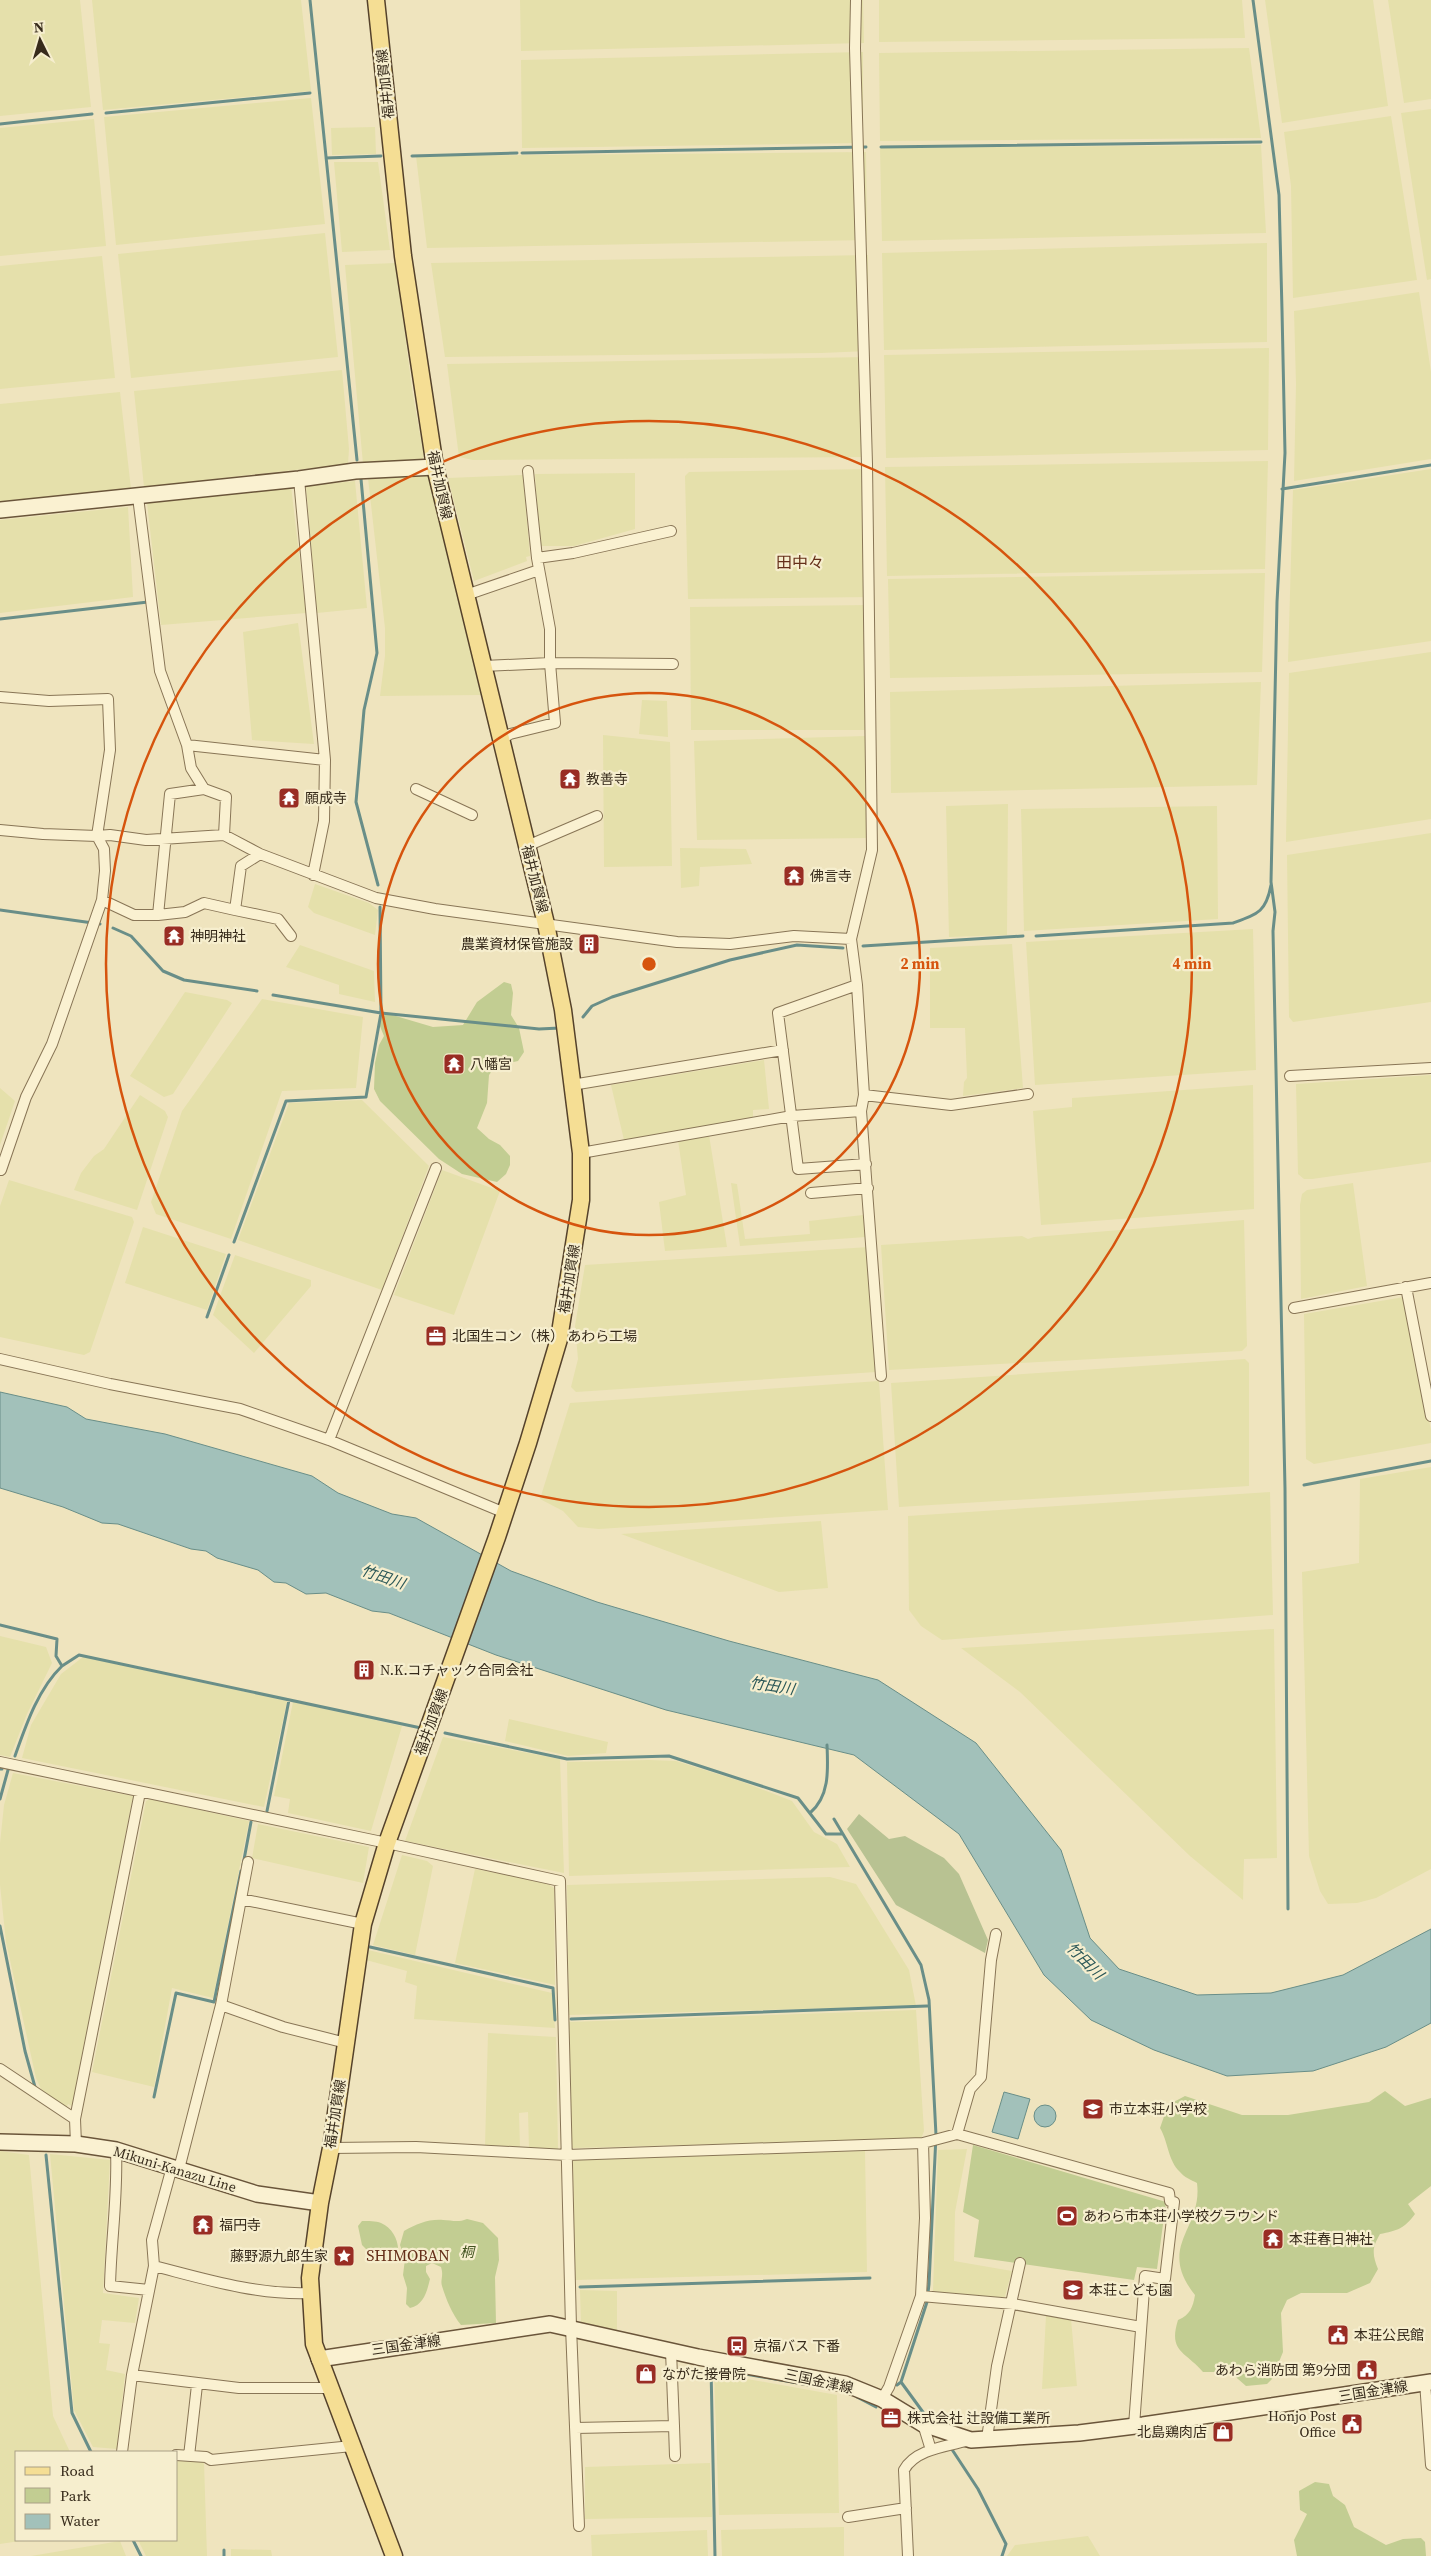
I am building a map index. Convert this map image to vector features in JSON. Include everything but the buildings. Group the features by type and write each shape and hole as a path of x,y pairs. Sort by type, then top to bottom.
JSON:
{"main road":[{"name":"福井加賀線","path":"376,0 403,256 435,467 546,924 563,1010 581,1152 581,1200 559,1339 497,1537 386,1843 363,1924 331,2148 320,2203 309,2292 313,2337 319,2359 394,2556"},
{"path":"0,510 299,479 355,471 435,467"},
{"name":"Mikuni-Kanazu Line","path":"0,2142 76,2144 116,2150 257,2194 320,2203"},
{"name":"三国金津線","path":"319,2359 550,2324 571,2327 671,2351 845,2384 882,2399 923,2424 970,2440 1134,2426 1428,2382"}],"street":[{"path":"856,0 855,48 871,670 872,850 851,939 857,986 864,1094 861,1111 881,1376"},
{"path":"502,739 510,734 555,724 550,663 550,629 536,558 528,470"},
{"path":"299,479 325,760 324,820 313,875"},
{"path":"138,496 160,671 187,745 190,768 204,789"},
{"path":"536,558 574,553 671,531"},
{"path":"466,595 539,570"},
{"path":"484,666 550,663 673,664"},
{"path":"0,697 50,701 108,700 110,750 97,836 104,848 105,871 102,900 52,1044 26,1097 1,1170"},
{"path":"187,745 325,760"},
{"path":"158,915 168,838 170,794 204,789 226,797 224,835"},
{"path":"416,789 472,815"},
{"path":"528,846 597,816"},
{"path":"0,830 97,836 110,835 146,840 224,835 260,854 313,875 376,898 396,903 677,942 730,944 794,936 851,939"},
{"path":"235,910 241,866 260,854"},
{"path":"102,900 134,915 185,912 204,903 278,919 291,936"},
{"path":"857,986 778,1013 798,1169 866,1164"},
{"path":"572,1084 783,1050"},
{"path":"1290,1076 1431,1068"},
{"path":"864,1094 951,1105 1028,1094"},
{"path":"581,1152 792,1116 861,1111"},
{"path":"328,1440 436,1168"},
{"path":"811,1193 868,1188"},
{"path":"1294,1308 1431,1283"},
{"path":"1406,1287 1431,1416"},
{"path":"0,1359 110,1384 240,1409 328,1440 505,1513"},
{"path":"0,1762 560,1881 571,2327 579,2526"},
{"path":"76,2144 75,2119 140,1792"},
{"path":"122,2451 132,2375 154,2266 152,2240 176,2168 221,2005 248,1862"},
{"path":"241,1898 363,1924"},
{"path":"957,2134 970,2089 981,2077 991,1960 996,1934"},
{"path":"221,2005 283,2028 346,2043"},
{"path":"0,2069 75,2119"},
{"path":"331,2148 416,2147 567,2155 923,2143 957,2134 1169,2193 1170,2201 1174,2202 1165,2279 1145,2276 1134,2426"},
{"path":"882,2399 889,2387 921,2296 925,2218 923,2143"},
{"path":"116,2150 117,2187 111,2239 110,2286 149,2290"},
{"path":"988,2439 997,2366 1013,2304 1020,2263"},
{"path":"154,2266 242,2288 285,2294 309,2292"},
{"path":"921,2296 1013,2304 1141,2327"},
{"path":"671,2351 675,2456"},
{"path":"132,2375 239,2388 330,2388"},
{"path":"1428,2382 1431,2465"},
{"path":"189,2456 197,2384"},
{"path":"923,2424 931,2450"},
{"path":"575,2428 674,2426"},
{"path":"908,2556 904,2470 909,2462 931,2450 970,2440"},
{"path":"178,2455 206,2457 211,2460 352,2446"},
{"path":"848,2517 906,2508"}],"shaded area":[{"path":"0,0 80,0 91,107 0,116"},
{"path":"92,0 301,0 311,91 103,110"},
{"path":"520,0 863,0 864,43 521,51"},
{"path":"879,0 1242,0 1245,38 879,42"},
{"path":"1265,0 1373,0 1388,106 1282,123"},
{"path":"1388,0 1431,0 1431,99 1404,103"},
{"path":"1249,48 1261,138 880,141 879,53"},
{"path":"863,52 863,143 522,148 521,60"},
{"path":"311,98 325,224 116,245 104,117"},
{"path":"1431,109 1431,279 1427,280 1401,113"},
{"path":"1391,116 1417,280 1293,298 1291,186 1284,132"},
{"path":"94,119 106,246 0,256 0,128"},
{"path":"375,127 376,154 332,155 331,128"},
{"path":"1261,145 1266,233 882,241 880,148"},
{"path":"866,152 867,240 427,248 416,156"},
{"path":"334,162 378,162 390,250 342,252"},
{"path":"325,233 338,357 131,378 118,254"},
{"path":"1267,243 1267,342 884,350 882,253"},
{"path":"868,255 868,351 821,353 445,357 431,263"},
{"path":"102,256 115,378 0,389 0,266"},
{"path":"396,263 412,389 424,457 419,462 363,464 345,265"},
{"path":"1419,292 1431,372 1431,459 1294,481 1296,384 1294,311"},
{"path":"1269,348 1268,450 886,458 884,355"},
{"path":"869,357 870,457 473,460 459,457 447,364"},
{"path":"342,370 349,449 348,464 144,487 134,391"},
{"path":"120,392 131,489 0,502 0,404"},
{"path":"1268,461 1265,569 887,576 885,467"},
{"path":"869,469 872,597 688,599 685,476 689,472"},
{"path":"1431,469 1431,641 1288,662 1293,490"},
{"path":"635,473 635,529 574,546 540,546 535,474"},
{"path":"431,475 482,695 380,696 385,656 385,628 368,478"},
{"path":"523,475 530,556 526,557 527,561 474,581 448,478"},
{"path":"355,481 367,608 317,613 306,486"},
{"path":"291,486 306,613 161,625 147,503"},
{"path":"128,507 133,597 0,613 0,520"},
{"path":"1265,573 1262,672 890,678 888,579"},
{"path":"872,605 873,730 691,730 690,607"},
{"path":"298,623 314,744 252,740 243,632"},
{"path":"1431,652 1431,819 1286,842 1289,673"},
{"path":"1261,682 1257,785 891,793 890,692"},
{"path":"642,700 667,701 668,737 639,734"},
{"path":"603,735 670,742 672,866 604,867"},
{"path":"866,736 868,838 697,840 694,741"},
{"path":"1008,804 1007,935 949,937 946,806"},
{"path":"1217,806 1218,919 1024,931 1021,809"},
{"path":"1431,833 1431,1002 1293,1022 1289,1017 1287,855"},
{"path":"680,848 746,849 752,864 700,867 699,886 681,888"},
{"path":"315,884 369,903 378,910 375,935 314,913 308,907"},
{"path":"1253,929 1256,1070 1035,1085 1026,942"},
{"path":"1012,944 1023,1088 963,1096 964,1082 967,1078 965,1028 930,1028 930,948"},
{"path":"300,945 374,971 375,1002 339,994 339,985 286,967"},
{"path":"185,992 227,1000 232,1003 173,1094 164,1097 130,1076"},
{"path":"262,999 363,1017 356,1088 282,1091 231,1239 156,1214 151,1202 182,1111"},
{"path":"764,1060 769,1109 753,1110 753,1121 624,1140 611,1085"},
{"path":"1431,1075 1431,1162 1312,1179 1304,1179 1298,1174 1296,1084"},
{"path":"1253,1085 1254,1209 1041,1225 1033,1111 1072,1107 1072,1098"},
{"path":"0,1088 15,1101 0,1145"},
{"path":"140,1095 165,1111 168,1117 137,1210 74,1190 81,1173 94,1156 104,1149"},
{"path":"362,1100 429,1166 382,1290 238,1240 289,1103"},
{"path":"709,1135 727,1247 665,1251 659,1202 686,1195 678,1140"},
{"path":"442,1170 500,1191 454,1315 394,1295"},
{"path":"9,1180 132,1217 134,1222 90,1352 84,1355 0,1337 0,1206"},
{"path":"731,1183 737,1184 745,1239 810,1234 809,1221 863,1215 866,1237 740,1246"},
{"path":"1353,1183 1367,1286 1301,1299 1300,1205 1302,1194 1307,1190"},
{"path":"1244,1220 1247,1346 1242,1351 889,1370 881,1245 1022,1236 1028,1239"},
{"path":"143,1227 226,1254 207,1310 125,1283"},
{"path":"869,1247 876,1372 576,1392 571,1387 578,1359 575,1326 585,1265"},
{"path":"235,1255 311,1280 311,1286 254,1353 213,1315"},
{"path":"1404,1297 1431,1430 1431,1443 1314,1464 1306,1459 1304,1314"},
{"path":"1245,1359 1249,1363 1249,1486 899,1507 891,1383"},
{"path":"879,1381 888,1510 599,1529 578,1527 563,1511 540,1499 570,1403"},
{"path":"1431,1467 1431,1869 1376,1898 1357,1903 1328,1904 1320,1891 1309,1856 1302,1572 1359,1563 1360,1479"},
{"path":"1270,1492 1273,1615 942,1640 921,1626 909,1610 908,1516"},
{"path":"821,1521 828,1588 779,1592 621,1534"},
{"path":"1274,1629 1277,1858 1244,1859 1243,1900 1190,1856 1020,1692 961,1648"},
{"path":"0,1636 46,1647 52,1663 27,1714 10,1757 0,1755"},
{"path":"83,1657 287,1701 264,1807 22,1758 31,1725 61,1674"},
{"path":"293,1702 402,1726 371,1831 288,1813 290,1799 274,1796"},
{"path":"509,1719 608,1742 606,1753 568,1756 505,1741"},
{"path":"443,1737 560,1759 564,1873 405,1841"},
{"path":"676,1761 743,1782 792,1801 814,1832 837,1844 850,1867 569,1876 567,1762"},
{"path":"13,1773 133,1796 72,2106 68,2104 66,2109 41,2089 36,2078 6,1942 0,1885 0,1843 4,1805"},
{"path":"150,1799 249,1821 213,1998 172,1988 154,2087 92,2072 146,1801"},
{"path":"258,1824 369,1847 363,1883 252,1858"},
{"path":"402,1855 427,1861 433,1866 415,1955 373,1945"},
{"path":"475,1869 545,1882 554,1888 555,1985 455,1963"},
{"path":"830,1877 856,1884 909,1970 916,2006 569,2015 567,1885"},
{"path":"368,1950 552,1993 555,2028 414,2019 417,1986 405,1982 407,1971 366,1960"},
{"path":"916,2010 924,2131 921,2139 572,2148 569,2022"},
{"path":"488,2033 556,2037 558,2150 529,2149 528,2112 519,2113 520,2148 485,2146"},
{"path":"967,2149 955,2212 954,2261 1012,2271 1003,2303 933,2291 938,2150"},
{"path":"0,2151 29,2155 53,2416 70,2451 15,2451 15,2541 20,2541 0,2544"},
{"path":"865,2151 867,2272 575,2280 573,2159"},
{"path":"50,2154 110,2160 103,2293 139,2298 135,2323 102,2320 99,2343 110,2344 106,2370 125,2374 117,2449 93,2447 74,2410"},
{"path":"580,2290 617,2291 617,2330 581,2323"},
{"path":"1046,2316 1071,2319 1077,2386 1042,2389"},
{"path":"714,2373 837,2395 839,2513 719,2515"},
{"path":"178,2461 204,2462 207,2556 146,2556 138,2541 178,2541"},
{"path":"710,2463 712,2517 585,2519 585,2467"},
{"path":"844,2527 844,2556 722,2556 721,2530"},
{"path":"707,2530 708,2556 592,2556 591,2535"},
{"path":"1088,2536 1100,2556 1007,2556 1015,2545"},
{"path":"120,2541 126,2556 31,2556"},
{"path":"231,2549 271,2550 272,2556 231,2556"}],"green space":[{"path":"504,982 511,984 513,993 511,1015 519,1028 524,1052 518,1061 496,1066 489,1075 487,1103 477,1128 489,1139 500,1145 510,1156 510,1165 506,1174 497,1182 462,1174 439,1159 380,1101 374,1089 375,1063 379,1045 384,1036 379,1024 382,1016 389,1014 433,1027 463,1025 477,1002"},
{"path":"859,1814 889,1839 905,1836 944,1858 959,1874 988,1940 985,1953 896,1905 847,1829"},
{"path":"1385,2091 1405,2106 1431,2098 1431,2186 1408,2204 1415,2214 1408,2223 1400,2228 1380,2234 1375,2243 1374,2251 1378,2269 1370,2283 1347,2293 1301,2293 1287,2300 1281,2313 1283,2352 1272,2379 1267,2384 1246,2386 1230,2372 1203,2372 1180,2350 1175,2339 1178,2320 1190,2310 1195,2295 1184,2278 1180,2263 1180,2250 1194,2213 1197,2199 1197,2183 1182,2174 1176,2167 1160,2128 1168,2105 1185,2096 1242,2115 1288,2115 1369,2102"},
{"name":"あわら市本荘小学校グラウンド","path":"973,2145 1166,2202 1157,2269 1137,2267 1134,2280 974,2257 979,2220 963,2212"},
{"name":"桐","path":"467,2219 483,2223 498,2238 499,2260 495,2277 496,2323 461,2325 447,2301 442,2284 441,2267 432,2263 426,2266 426,2272 430,2279 422,2301 410,2308 406,2304 407,2288 403,2275 405,2259 400,2245 404,2231 427,2221"},
{"path":"362,2221 379,2222 390,2229 398,2244 396,2260 388,2263 373,2256 362,2245 358,2226"},
{"path":"1315,2482 1329,2484 1333,2496 1345,2505 1354,2527 1386,2545 1403,2539 1421,2538 1425,2542 1426,2556 1297,2556 1294,2540 1307,2514 1300,2510 1299,2491"}],"water":[{"name":"竹田川","path":"0,1392 67,1407 86,1419 165,1434 312,1476 338,1493 392,1514 416,1518 511,1571 597,1602 729,1641 878,1680 976,1743 1061,1850 1090,1938 1119,1969 1197,1995 1271,1993 1343,1975 1431,1929 1431,2023 1386,2047 1313,2071 1227,2076 1154,2050 1091,2020 1044,1975 959,1834 854,1755 666,1710 496,1655 389,1613 372,1611 326,1593 306,1594 286,1583 274,1582 258,1570 217,1558 206,1551 191,1549 118,1524 102,1523 63,1507 0,1488"},
{"path":"1004,2092 1030,2099 1018,2139 992,2132"},
{"path":"1045,2105 1055,2112 1056,2116 1049,2126 1045,2127 1035,2120 1034,2116 1041,2106"}],"waterway":[{"path":"310,0 357,460"},
{"path":"1253,0 1279,195 1285,453 1277,602 1271,882 1275,912 1273,931 1285,1488 1288,1909"},
{"path":"106,113 310,93"},
{"path":"0,124 92,114"},
{"path":"881,147 1261,142"},
{"path":"522,153 866,147"},
{"path":"412,156 517,153"},
{"path":"326,158 381,156"},
{"path":"1282,489 1431,465"},
{"path":"361,479 377,653 364,710 356,802 378,885"},
{"path":"0,619 148,602"},
{"path":"1036,936 1233,923 1260,911 1269,894 1271,885"},
{"path":"234,1242 286,1101 366,1097 381,1013 380,907"},
{"path":"0,910 100,924"},
{"path":"113,928 131,936 163,971 184,980 257,991"},
{"path":"863,946 1023,936"},
{"path":"583,1017 592,1006 612,997 730,960 797,945 843,948"},
{"path":"273,995 381,1013 539,1029 560,1028"},
{"path":"207,1317 229,1255"},
{"path":"1304,1485 1431,1461"},
{"path":"0,1625 57,1639 56,1656 62,1666 79,1655 421,1728"},
{"path":"15,1756 39,1696 62,1666"},
{"path":"267,1811 289,1700"},
{"path":"445,1733 567,1759 669,1756 798,1798 826,1834 842,1834"},
{"path":"810,1813 817,1806 824,1790 827,1773 827,1745"},
{"path":"0,1799 8,1770"},
{"path":"834,1819 921,1965 929,2000 936,2135 929,2284 927,2302 901,2382 928,2419"},
{"path":"243,1865 251,1822"},
{"path":"154,2097 176,1993 214,2002 241,1871"},
{"path":"0,1926 25,2051 35,2087"},
{"path":"370,1947 553,1988 555,2020"},
{"path":"571,2019 927,2006"},
{"path":"46,2155 72,2413 91,2451"},
{"path":"580,2287 870,2278"},
{"path":"715,2556 711,2368 809,2385"},
{"path":"897,2385 901,2382"},
{"path":"857,2397 876,2407"},
{"path":"951,2448 978,2489 1006,2544 1002,2556"},
{"path":"134,2541 141,2556"},
{"path":"224,2550 224,2556"}],"place":[{"name":"教善寺","path":"570,779"},
{"name":"願成寺","path":"289,798"},
{"name":"佛言寺","path":"794,876"},
{"name":"神明神社","path":"174,936"},
{"name":"農業資材保管施設","path":"589,944"},
{"name":"八幡宮","path":"454,1064"},
{"name":"北国生コン（株） あわら工場","path":"436,1336"},
{"name":"N.K.コチャック合同会社","path":"364,1670"},
{"name":"市立本荘小学校","path":"1093,2109"},
{"name":"あわら市本荘小学校グラウンド","path":"1067,2216"},
{"name":"福円寺","path":"203,2225"},
{"name":"本荘春日神社","path":"1273,2239"},
{"name":"藤野源九郎生家","path":"344,2256"},
{"name":"本荘こども園","path":"1073,2290"},
{"name":"本荘公民館","path":"1338,2335"},
{"name":"京福バス 下番","path":"737,2346"},
{"name":"あわら消防団 第9分団","path":"1367,2370"},
{"name":"ながた接骨院","path":"646,2374"},
{"name":"株式会社 辻設備工業所","path":"891,2418"},
{"name":"Honjo Post Office","path":"1352,2424"},
{"name":"北島鶏肉店","path":"1223,2432"}],"district":[{"name":"田中々","path":"800,562"},
{"name":"SHIMOBAN","path":"408,2255"}]}
